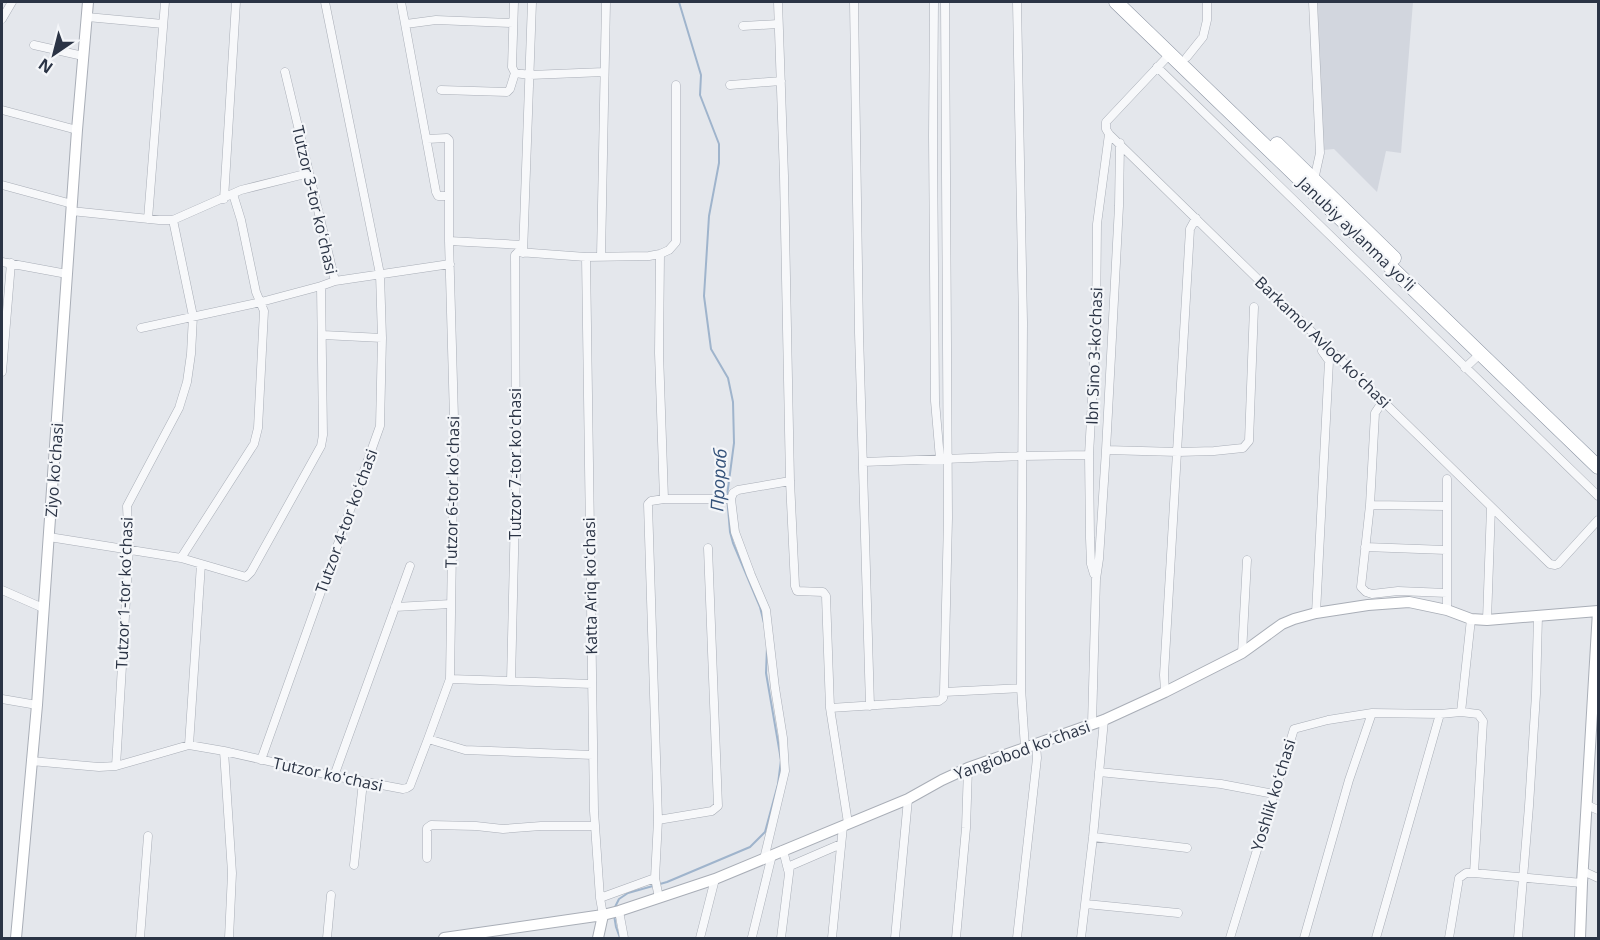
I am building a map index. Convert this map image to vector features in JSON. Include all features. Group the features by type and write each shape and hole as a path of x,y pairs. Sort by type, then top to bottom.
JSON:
{"highway":[{"name":"Janubiy aylanma yoʻli","path":"1116,2 1599,467"},
{"name":"Janubiy aylanma yoʻli","path":"1129,2 1599,455"}],"street":[{"path":"2,19 12,2"},
{"name":"Ziyo koʻchasi","path":"16,939 37,705 88,2"},
{"path":"148,219 165,2"},
{"path":"224,199 236,2"},
{"name":"Tutzor 4-tor koʻchasi","path":"261,760 380,426 382,338 380,274 325,2"},
{"path":"401,2 436,192 438,196 449,196"},
{"path":"441,90 507,92 510,89 515,73 512,67 514,2"},
{"path":"523,249 532,2"},
{"path":"602,256 606,2"},
{"path":"778,2 790,481 796,590 822,592 826,596 830,708 846,824 841,844 832,939"},
{"path":"854,2 859,333 870,706"},
{"path":"830,708 939,701 943,698 944,692 948,518 935,401 934,2"},
{"path":"943,459 948,304 945,2"},
{"path":"1017,2 1023,322 1020,688 1031,746 1037,758 1017,939"},
{"path":"1187,57 1203,37 1207,20 1207,2"},
{"path":"1313,2 1320,153 1314,180"},
{"path":"87,17 164,24"},
{"path":"406,24 436,20 513,23"},
{"path":"743,26 778,24"},
{"path":"934,30 944,31"},
{"path":"34,45 83,56"},
{"path":"1109,134 1106,122 1170,54"},
{"path":"1157,67 1599,496"},
{"name":"Tutzor 3-tor koʻchasi","path":"201,564 243,577 250,574 321,446 323,435 321,286 335,281 285,72"},
{"path":"515,73 530,75 604,72"},
{"path":"729,85 781,81"},
{"path":"449,241 586,257 648,256 669,250 676,242 676,85"},
{"path":"2,110 77,130"},
{"name":"Barkamol Avlod koʻchasi","path":"1109,134 1550,564 1558,564 1599,520"},
{"name":"Ibn Sino 3-koʼchasi","path":"1096,579 1091,564 1089,455 1096,327 1097,224 1109,134"},
{"name":"Tutzor 6-tor koʻchasi","path":"427,139 448,139 454,418 450,678 428,739"},
{"name":"Ibn Sino 3-koʼchasi","path":"1092,724 1096,579 1106,450 1119,206 1120,143"},
{"path":"2,185 72,208 148,219 173,220 241,190 309,173"},
{"path":"181,558 254,444 258,428 264,311 256,292 241,220 233,194"},
{"path":"1165,692 1164,675 1190,229 1196,218"},
{"name":"Tutzor 1-tor koʻchasi","path":"116,766 129,549 127,506 180,408 191,354 193,316 173,220"},
{"name":"Tutzor 7-tor koʻchasi","path":"511,681 516,470 514,260 515,255 523,249"},
{"path":"660,254 659,353 664,500"},
{"name":"Katta Ariq koʻchasi","path":"586,257 593,755 595,826 603,915"},
{"path":"2,262 67,274"},
{"path":"2,372 11,264"},
{"path":"335,281 450,264"},
{"path":"141,328 261,302 321,286"},
{"path":"1106,450 1178,452 1243,448 1249,441 1254,307"},
{"path":"322,335 382,338"},
{"path":"1316,613 1329,361 1322,351 1326,344"},
{"path":"1465,368 1481,353"},
{"path":"1383,401 1375,413 1370,505 1361,586 1366,592 1372,594 1398,591 1447,593"},
{"path":"863,462 1089,455"},
{"path":"1447,479 1447,610"},
{"path":"659,898 655,878 658,820 648,507 651,501 728,499 738,489 790,481"},
{"path":"728,499 735,532 766,610 783,738 785,771 773,855 752,937"},
{"path":"1370,505 1446,506"},
{"path":"1487,620 1491,507"},
{"path":"49,537 181,558 201,564 189,745"},
{"path":"1365,547 1446,550"},
{"path":"658,820 712,811 718,806 708,548"},
{"path":"1242,652 1247,560"},
{"path":"334,776 410,566"},
{"path":"2,590 43,608"},
{"name":"Yangiobod koʻchasi","path":"444,939 603,915 714,879 908,799 968,768 1104,720 1165,692 1242,652 1282,624 1294,619 1316,613 1368,605 1409,602 1447,610 1472,619 1487,620 1599,611"},
{"path":"395,607 451,604"},
{"path":"1580,939 1587,805 1595,745 1599,611"},
{"path":"1518,939 1536,694 1538,615"},
{"path":"1472,619 1461,712 1478,714 1483,721 1474,873"},
{"path":"450,678 592,684"},
{"path":"944,692 1020,688"},
{"path":"2,699 37,705"},
{"name":"Yoshlik koʻchasi","path":"1230,939 1295,728 1372,713 1461,712"},
{"path":"1304,939 1349,780 1372,713"},
{"path":"1376,939 1440,714"},
{"path":"1081,939 1104,720"},
{"path":"428,739 465,750 593,755"},
{"name":"Tutzor koʻchasi","path":"31,761 99,767 116,766 189,745 363,782 407,788 410,786 428,739"},
{"path":"224,751 232,873 229,939"},
{"path":"956,939 966,828 968,768"},
{"path":"1099,772 1221,784 1274,795"},
{"path":"354,865 363,782"},
{"path":"895,939 908,799"},
{"path":"1587,805 1599,810"},
{"path":"427,858 427,828 431,825 503,829 595,826"},
{"path":"140,939 148,836"},
{"path":"1093,837 1187,848"},
{"path":"781,939 790,866 841,844"},
{"path":"773,855 788,870"},
{"path":"1583,871 1599,878"},
{"path":"1449,939 1459,878 1466,873 1582,883"},
{"path":"600,898 655,878"},
{"path":"700,939 714,879"},
{"path":"327,939 331,895"},
{"path":"1086,904 1178,913"},
{"path":"619,911 624,939"},
{"path":"598,939 603,915"}],"shaded area":[{"path":"1317,2 1413,2 1401,153 1386,151 1377,192 1334,149 1323,150"}],"waterway":[{"name":"Прораб","path":"679,2 701,75 700,95 719,144 719,163 709,216 704,296 711,349 728,378 733,402 734,443 727,496 730,532 760,607 764,623"},
{"name":"Прораб","path":"614,909 619,899 628,893 667,882 750,847 765,832 778,784 781,760 766,673 767,647"},
{"name":"Прораб","path":"614,915 620,938"}]}
